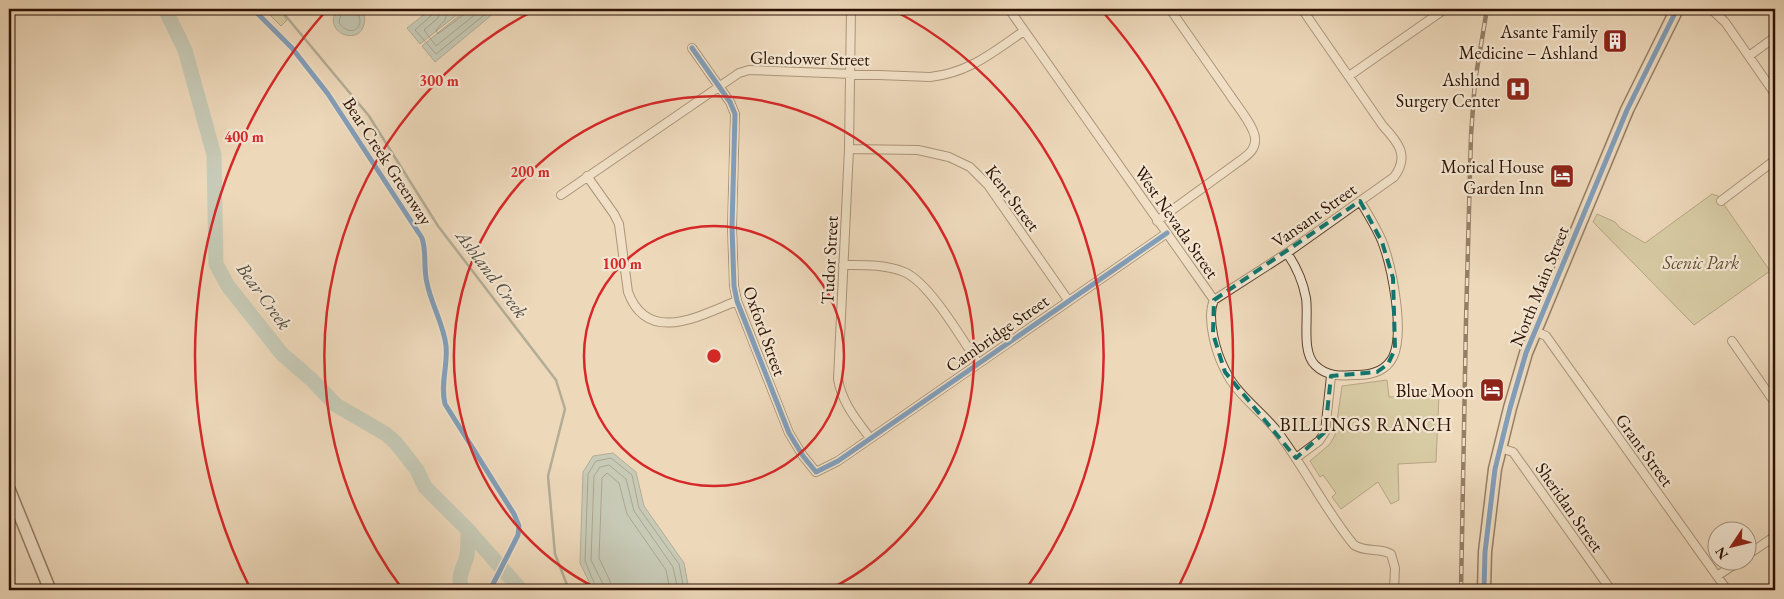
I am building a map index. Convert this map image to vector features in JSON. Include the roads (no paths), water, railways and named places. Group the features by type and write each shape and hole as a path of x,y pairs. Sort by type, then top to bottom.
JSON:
{"main road":[{"name":"North Main Street","path":"1484,590 1489,513 1500,448 1510,408 1535,331 1627,110 1677,9"}],"street":[{"name":"Tudor Street","path":"851,9 849,149 838,379 849,410 870,438"},
{"name":"West Nevada Street","path":"1009,9 1214,300 1212,310 1213,334 1225,372 1272,425 1354,545 1363,550 1391,554 1394,568 1394,590"},
{"path":"1157,221 1246,157 1254,146 1255,139 1254,132 1242,113 1170,9"},
{"path":"1302,9 1349,76 1445,9"},
{"path":"1711,9 1724,22 1775,94"},
{"name":"Glendower Street","path":"561,195 739,73 749,70 930,77 950,74 976,63 1024,31"},
{"path":"1749,56 1775,37"},
{"name":"Oxford Street","path":"692,48 730,102 735,114 732,271 737,301 789,433 803,456 816,472 844,457"},
{"name":"Vansant Street","path":"1214,300 1286,253 1394,177 1398,171 1400,148 1349,76"},
{"name":"Kent Street","path":"849,149 918,150 949,157 970,167 988,185 1068,300"},
{"path":"1721,200 1775,160"},
{"path":"587,176 619,224 628,292 631,300 646,317 659,322 686,322 737,301"},
{"path":"1286,253 1294,264 1305,295 1308,355 1320,369 1332,376 1369,375 1382,369 1393,358 1396,349 1397,315 1393,278 1375,225 1360,201"},
{"name":"Cambridge Street","path":"844,457 1167,233"},
{"path":"843,265 877,266 897,270 910,275 923,284 978,363"},
{"name":"Grant Street","path":"1535,331 1546,336 1727,590"},
{"path":"1732,341 1775,403"},
{"path":"1296,458 1319,441 1325,432 1332,376"},
{"name":"Sheridan Street","path":"1500,448 1513,452 1611,590"},
{"path":"9,489 50,590"},
{"path":"1756,549 1775,536"},
{"path":"1717,576 1723,572"}],"water":[{"path":"338,9 360,9 364,14 365,20 361,31 349,36 337,30 334,24 334,17"},
{"path":"431,9 464,9 420,44 407,28"},
{"path":"467,9 496,10 435,62 422,46"},
{"path":"613,453 636,472 644,506 684,563 689,590 593,590 580,563 583,472 593,456"}],"waterway":[{"name":"Bear Creek","path":"165,9 185,50 214,155 216,264 228,286 282,354 311,379 336,405 386,434 396,443 417,470 425,487 468,530 521,590"},
{"name":"Ashland Creek","path":"280,9 369,116 438,226 556,380 565,409 548,476 555,554 569,590"},
{"name":"Bear Creek","path":"463,590 460,577 467,555 468,530"}],"railway":[{"path":"1461,590 1471,135 1475,81 1487,9"}],"place":[{"name":"Asante Family Medicine – Ashland","path":"1615,41"},
{"name":"Ashland Surgery Center","path":"1518,89"},
{"name":"Morical House Garden Inn","path":"1562,176"},
{"name":"Blue Moon","path":"1492,390"}],"district":[{"name":"BILLINGS RANCH","path":"1366,424"}],"park label":[{"name":"Scenic Park","path":"1701,262"}]}
